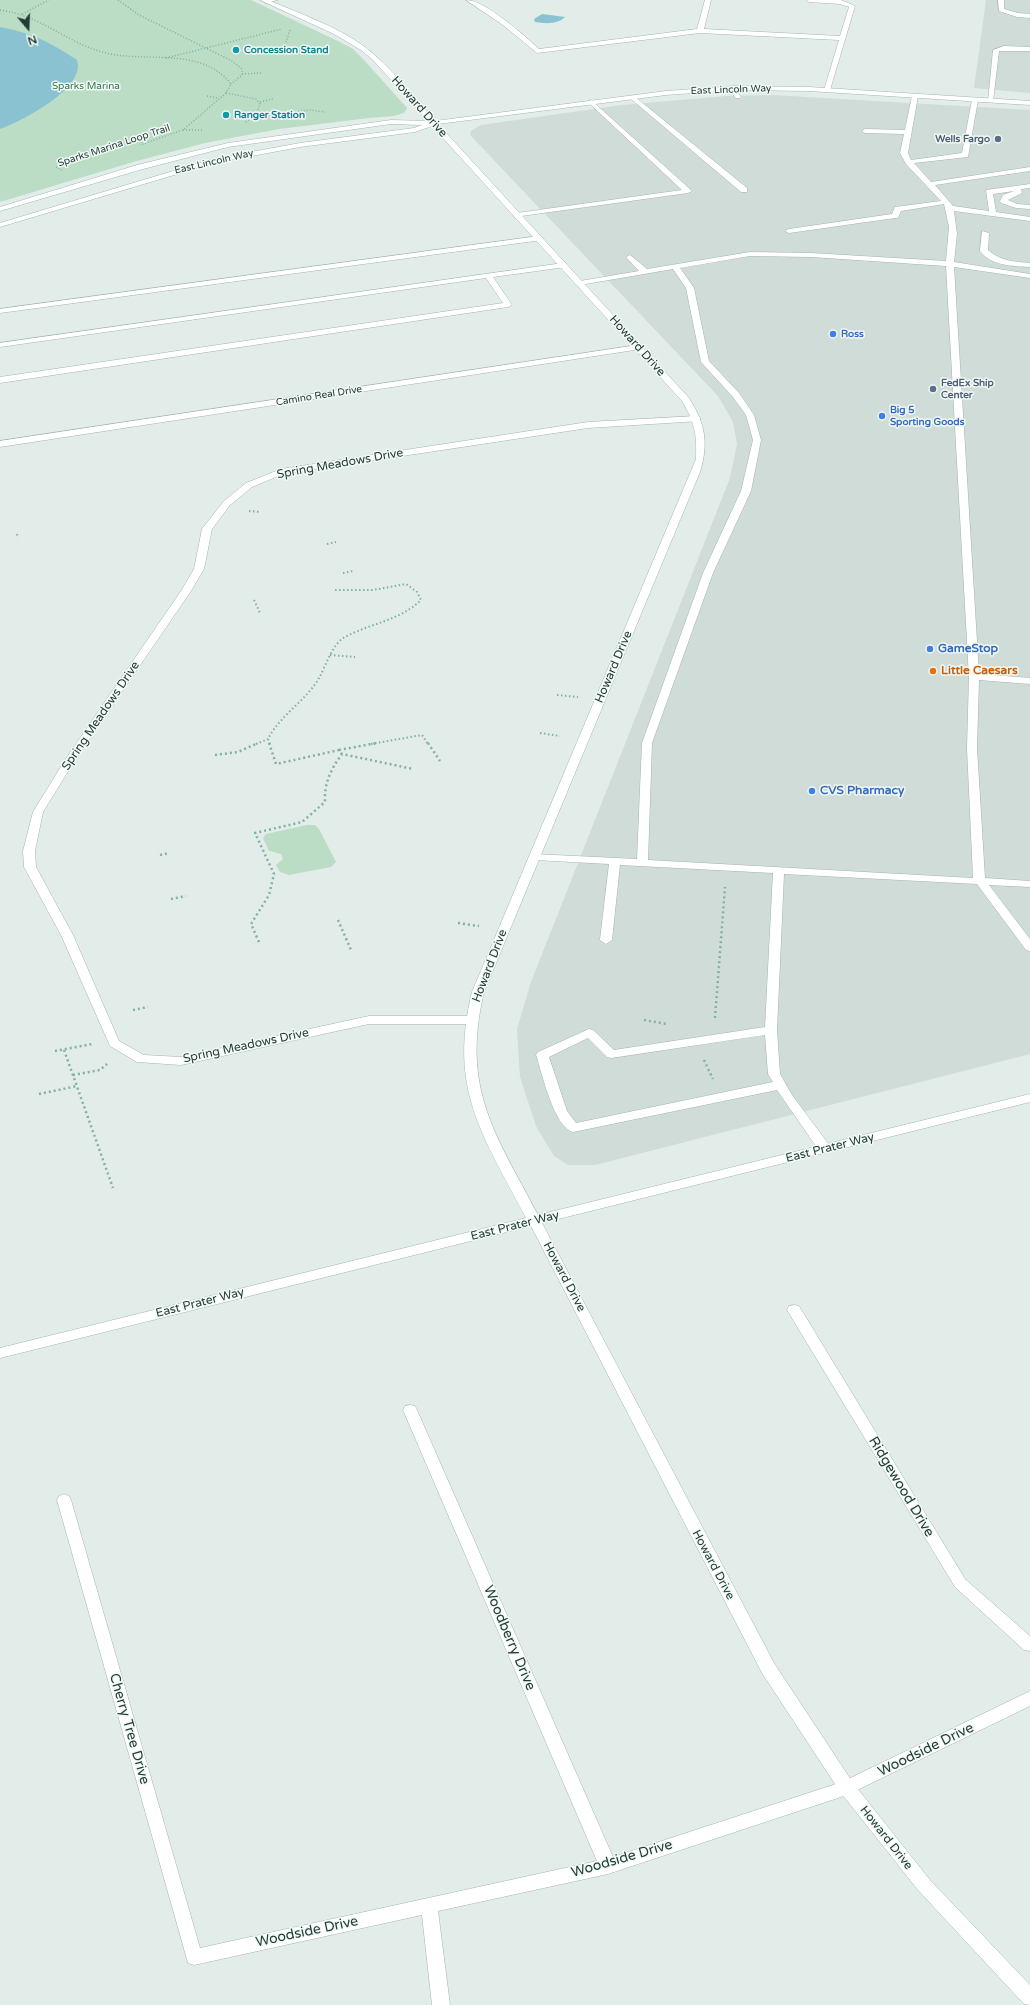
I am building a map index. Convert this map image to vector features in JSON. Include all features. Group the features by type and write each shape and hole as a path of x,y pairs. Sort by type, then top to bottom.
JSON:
{"street":[{"path":"265,1 275,0"},
{"path":"469,0 494,15 522,35 537,51 700,31 843,38"},
{"path":"700,31 708,0"},
{"path":"809,0 841,2 852,6 827,90"},
{"path":"1001,0 1001,10 1017,15 1030,16"},
{"name":"Howard Drive","path":"265,1 348,39 364,49 518,215 686,400 697,419 701,438 700,459 696,472 478,992 471,1020 469,1057 474,1094 488,1132 768,1668 847,1788 924,1885 1030,1998"},
{"path":"990,100 996,50 1004,48 1030,49"},
{"path":"732,88 738,97"},
{"name":"East Lincoln Way","path":"0,209 140,167 228,145 291,134 384,123 433,123 632,97 732,88 827,90 1030,103"},
{"path":"915,96 904,153 909,162 948,205 953,231 950,264 974,677 972,748 979,880 1030,947"},
{"path":"632,97 744,190"},
{"path":"909,162 965,155 975,100"},
{"path":"518,215 688,191 591,102"},
{"name":"East Lincoln Way","path":"0,225 213,160 300,145 414,130 433,123"},
{"path":"865,131 908,132"},
{"path":"929,184 1030,169"},
{"path":"993,214 989,192 1030,186"},
{"path":"1030,190 1013,192 1006,197 1004,201 1016,206 1030,207"},
{"path":"789,231 895,216 898,209 948,205 993,214 1030,219"},
{"path":"985,233 984,251 990,258 1006,263 1030,265"},
{"path":"0,311 539,238"},
{"path":"580,283 676,268 750,254 811,255 950,264 1030,276"},
{"path":"630,257 645,272"},
{"path":"0,345 563,265"},
{"path":"642,863 648,743 708,573 746,491 757,440 750,415 736,395 705,362 690,288 676,268"},
{"path":"0,380 508,305 488,276"},
{"name":"Camino Real Drive","path":"0,444 638,347"},
{"name":"Spring Meadows Drive","path":"471,1020 369,1020 181,1061 141,1058 114,1044 67,935 30,867 29,851 38,812 70,760 186,591 199,569 207,529 227,503 249,485 281,472 588,425 697,419"},
{"path":"974,677 1030,680"},
{"path":"534,857 979,880 1030,884"},
{"path":"606,940 615,861"},
{"path":"779,870 771,1030 774,1074 780,1085 825,1149"},
{"path":"771,1030 611,1054 589,1033 542,1055 561,1112 573,1128 780,1085"},
{"name":"East Prater Way","path":"0,1353 1030,1098"},
{"name":"Ridgewood Drive","path":"794,1310 960,1583 1030,1645"},
{"name":"Woodberry Drive","path":"410,1410 608,1866"},
{"name":"Cherry Tree Drive","path":"64,1500 194,1957"},
{"name":"Woodside Drive","path":"194,1957 608,1866 847,1788 1030,1698"},
{"path":"429,1905 442,2005"}],"path":[{"path":"22,14 49,0"},
{"path":"118,0 139,16 232,61 242,69 242,74 262,73"},
{"path":"0,10 22,14 102,53 125,57 164,58 206,65 219,70 227,76 231,84"},
{"path":"164,58 292,27 288,34 286,45 293,54"},
{"name":"Sparks Marina Loop Trail","path":"138,146 182,130 226,93 231,84 238,80 242,74"},
{"path":"226,93 244,95 256,99 259,102 260,109 252,118 242,125"},
{"path":"207,96 220,98"},
{"path":"259,102 273,99"},
{"path":"182,130 205,130"},
{"path":"56,167 62,170"},
{"name":"Sparks Marina Loop Trail","path":"55,172 67,169"},
{"path":"244,510 260,512"},
{"path":"17,534 18,538"},
{"path":"327,544 336,542"},
{"path":"343,573 353,571"},
{"path":"215,755 238,752 268,739 273,729 318,680 330,655 343,638 409,611 421,600 417,592 406,584 373,590 333,590"},
{"path":"254,600 260,613"},
{"path":"330,655 355,658"},
{"path":"557,695 579,697"},
{"path":"540,734 560,736"},
{"path":"268,739 276,764 339,750 422,735 440,761"},
{"path":"339,750 342,754 413,770"},
{"path":"259,942 251,924 269,895 274,874 255,833 302,822 318,809 325,802 324,788 333,766 342,754"},
{"path":"160,855 169,854"},
{"path":"715,1019 725,886 718,885"},
{"path":"171,899 186,896"},
{"path":"338,920 351,950"},
{"path":"458,923 479,926"},
{"path":"133,1010 148,1007"},
{"path":"55,1052 94,1043"},
{"path":"64,1050 113,1188"},
{"path":"702,1058 716,1086"},
{"path":"73,1074 100,1070 112,1060"},
{"path":"39,1094 77,1086"}],"shaded area":[{"path":"986,0 1030,0 1030,93 974,88"},
{"path":"772,95 1030,110 1030,1054 595,1165 568,1165 554,1156 536,1126 520,1077 517,1029 531,982 730,478 737,444 733,422 718,396 470,135 471,131 481,125 622,105 727,96"}],"green space":[{"name":"Sparks Marina","path":"0,0 251,0 353,49 407,108 404,113 394,116 279,129 205,143 133,162 0,202"},
{"path":"307,825 315,825 319,829 336,862 331,867 289,875 280,872 276,865 283,859 281,854 269,851 263,838 266,834"}],"water":[{"path":"542,14 565,17 552,23 535,22 534,19"},
{"path":"0,27 31,35 59,48 77,60 77,71 72,82 50,102 22,119 0,129"}],"place":[{"name":"Concession Stand","path":"236,50"},
{"name":"Ranger Station","path":"226,115"},
{"name":"Wells Fargo","path":"998,139"},
{"name":"Ross","path":"833,334"},
{"name":"FedEx Ship Center","path":"933,389"},
{"name":"Big 5 Sporting Goods","path":"882,416"},
{"name":"GameStop","path":"930,649"},
{"name":"Little Caesars","path":"933,671"},
{"name":"CVS Pharmacy","path":"812,791"}]}
